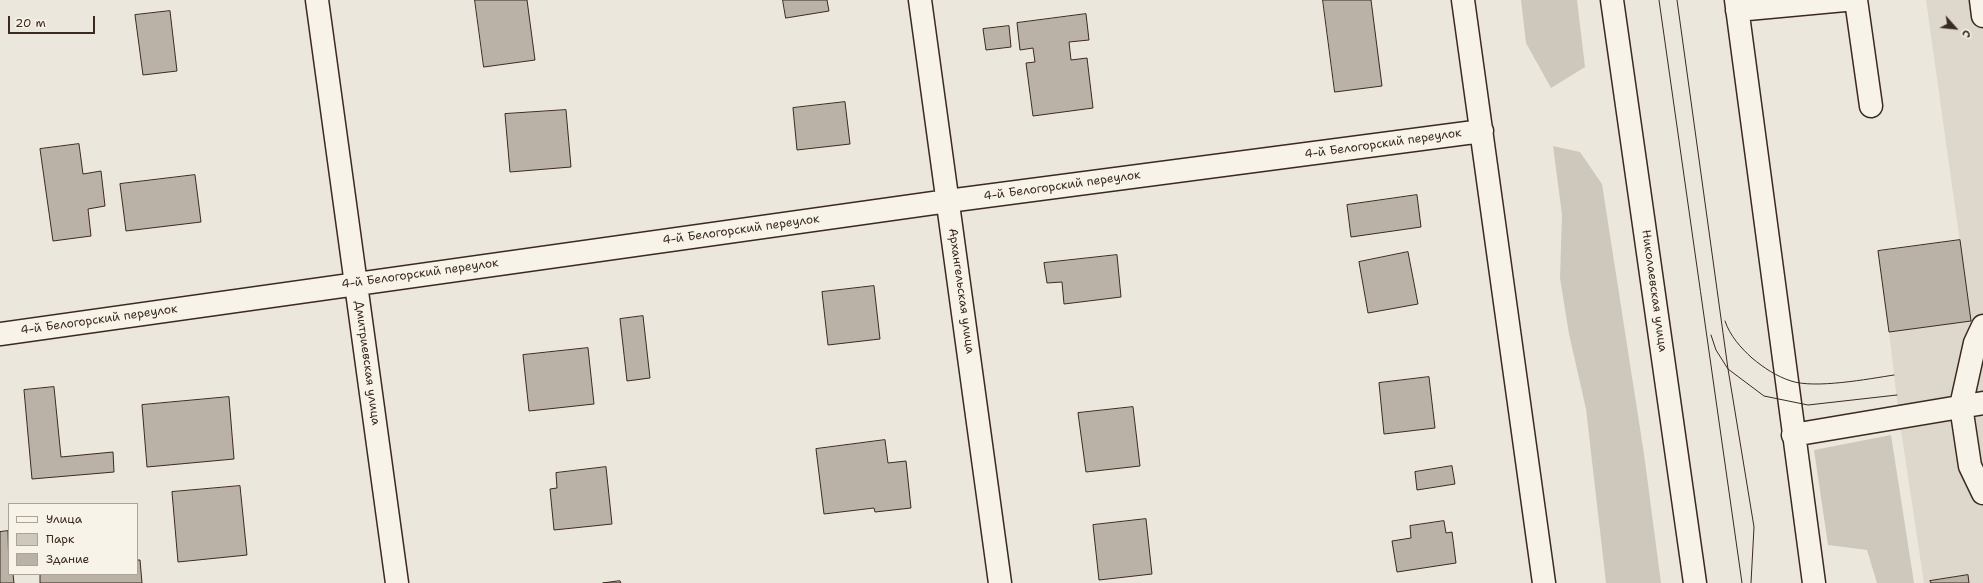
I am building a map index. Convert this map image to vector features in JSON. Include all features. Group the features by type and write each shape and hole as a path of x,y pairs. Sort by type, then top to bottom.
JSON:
{"street":[{"name":"Дмитриевская улица","path":"317,0 397,583"},
{"name":"Архангельская улица","path":"920,0 1000,583"},
{"path":"1463,0 1544,583"},
{"name":"Николаевская улица","path":"1612,0 1695,583"},
{"path":"1814,583 1793,435 1737,5 1845,0"},
{"path":"1856,0 1871,106"},
{"path":"1981,0 1983,16"},
{"name":"4-й Белогорский переулок","path":"0,334 948,201 1482,131"},
{"path":"1983,326 1975,343 1961,406 1970,466 1983,493"},
{"path":"1793,435 1983,403"}],"shaded area":[{"path":"1926,0 1983,0 1983,583 1924,583 1899,417 1889,332 1971,321"}],"green space":[{"path":"1521,0 1577,0 1585,67 1551,88 1526,43"},
{"path":"1553,146 1580,152 1602,184 1644,454 1661,583 1606,583 1586,409 1569,334 1560,278 1562,215"},
{"path":"1891,435 1914,583 1877,583 1867,550 1828,545 1814,450"}],"building":[{"path":"475,0 527,0 535,60 484,67"},
{"path":"783,0 827,0 829,11 786,18"},
{"path":"1323,0 1371,0 1382,86 1335,92"},
{"path":"170,11 177,71 143,75 135,15"},
{"path":"1086,14 1089,40 1069,42 1071,60 1087,58 1093,108 1033,116 1026,63 1035,62 1033,48 1020,50 1017,23"},
{"path":"1009,26 1011,47 986,50 983,29"},
{"path":"845,102 850,144 797,150 793,108"},
{"path":"566,110 571,167 510,172 505,114"},
{"path":"79,144 83,174 101,171 105,206 88,209 91,236 53,241 40,149"},
{"path":"195,175 201,222 126,231 120,184"},
{"path":"1417,195 1421,227 1351,237 1347,205"},
{"path":"1960,240 1971,321 1889,332 1878,251"},
{"path":"1408,252 1418,304 1368,313 1359,262"},
{"path":"1117,255 1121,297 1064,304 1062,282 1047,283 1044,263"},
{"path":"874,286 880,339 828,345 822,292"},
{"path":"643,316 650,378 627,381 620,319"},
{"path":"588,348 594,404 529,411 523,355"},
{"path":"1429,377 1435,428 1384,434 1379,383"},
{"path":"54,387 61,457 113,452 114,472 32,479 24,390"},
{"path":"229,397 234,459 147,467 142,405"},
{"path":"1133,407 1140,466 1086,472 1078,413"},
{"path":"885,440 888,463 906,461 911,508 875,512 874,508 824,514 816,449"},
{"path":"1452,466 1455,484 1417,490 1415,472"},
{"path":"606,467 612,524 554,530 550,489 557,488 556,473"},
{"path":"240,486 247,555 178,562 172,492"},
{"path":"1146,519 1152,574 1099,580 1093,525"},
{"path":"1444,521 1446,533 1452,532 1456,563 1397,572 1392,541 1411,538 1410,526"},
{"path":"8,531 8,575 13,575 14,583 0,583 0,532"},
{"path":"138,560 140,560 142,583 40,583 40,575 138,575"},
{"path":"1968,575 1969,583 1931,583 1930,581"},
{"path":"620,581 621,583 603,583"}],"tram line":[{"path":"1659,0 1742,583"},
{"path":"1677,0 1728,369 1754,527 1751,583"},
{"path":"1725,321 1736,341 1752,358 1780,377 1791,381 1827,384 1894,375"},
{"path":"1711,335 1716,350 1728,369 1764,396 1808,405 1897,395"}]}
